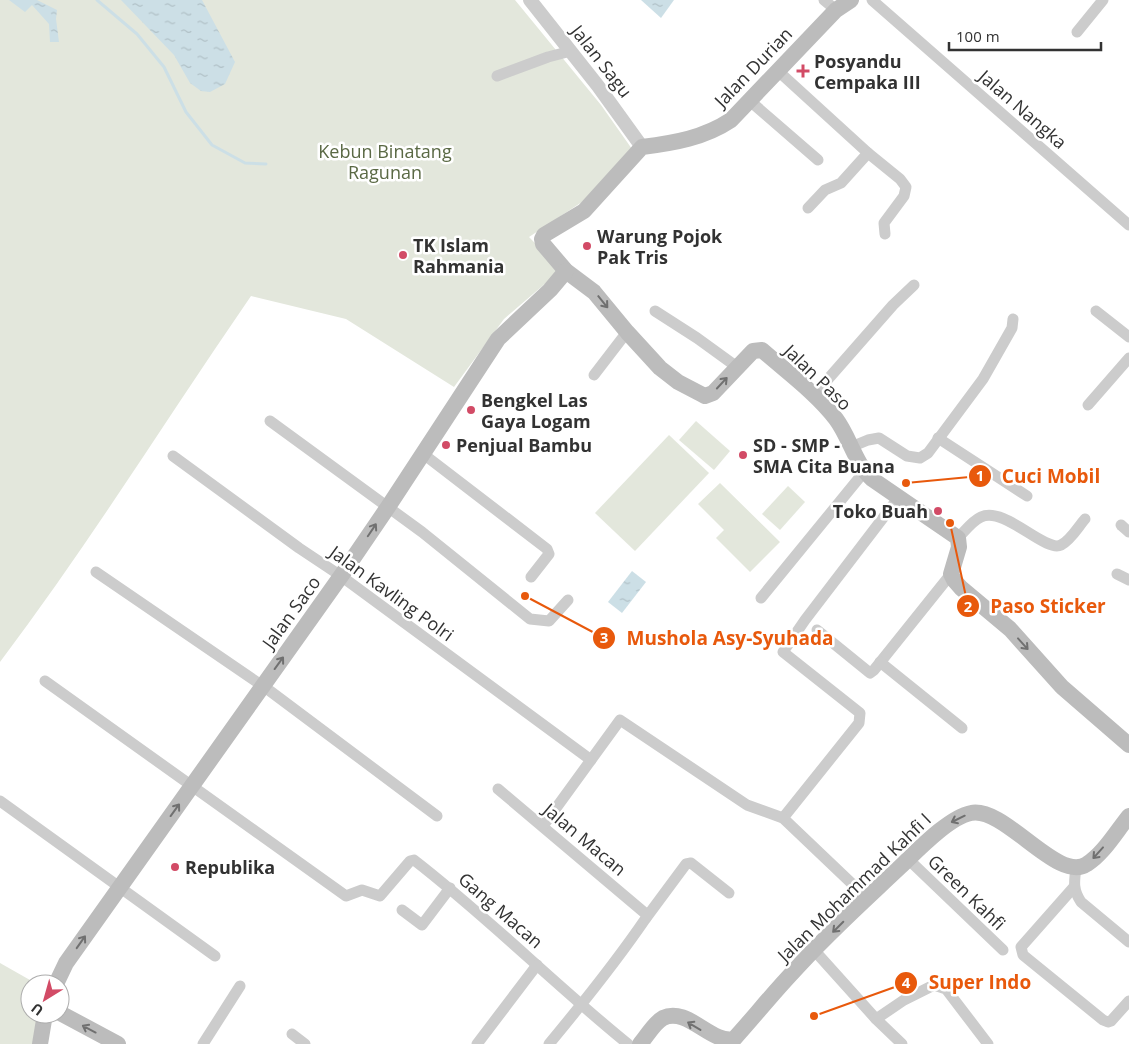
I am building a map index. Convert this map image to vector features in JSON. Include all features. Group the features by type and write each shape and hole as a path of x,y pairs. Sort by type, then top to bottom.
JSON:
{"main road":[{"name":"Jalan Durian","path":"642,147 672,144 718,128 731,120 777,70 830,5 851,0"},
{"name":"Jalan Paso","path":"642,147 584,211 544,235 542,239 543,244 566,271 594,292 660,368 678,382 705,396 713,393 753,352 762,350 814,395 836,420 864,472 958,538"},
{"name":"Jalan Saco","path":"61,974 66,963 341,576 498,339 550,290 566,271"},
{"path":"958,538 959,547 951,574 954,580 1010,629 1062,687 1129,745"},
{"name":"Jalan Mohammad Kahfi I","path":"640,1044 656,1023 662,1018 669,1016 680,1018 717,1039 728,1043 734,1039 793,972 867,898 908,859 952,822 971,813 982,813 1002,822 1044,853 1066,866 1076,868"},
{"path":"1076,868 1085,866 1096,857 1129,816"},
{"path":"70,1018 118,1044"},
{"path":"40,1044 43,1024"}],"street":[{"name":"Jalan Sagu","path":"530,0 624,120 642,147"},
{"name":"Jalan Nangka","path":"872,0 1129,225"},
{"path":"1077,32 1103,0"},
{"path":"497,76 548,57 571,51"},
{"path":"777,70 900,179 906,187 904,196 884,223 885,234"},
{"path":"750,101 818,160"},
{"path":"808,208 826,190 841,183 868,152"},
{"path":"814,395 893,305 914,285"},
{"path":"655,311 737,367"},
{"path":"1096,311 1129,337"},
{"path":"851,447 868,440 880,438 907,456 920,458 928,453 983,379 1012,328 1013,319"},
{"path":"594,376 627,332"},
{"path":"1088,405 1129,358"},
{"path":"270,421 422,532 530,619 548,622 568,600"},
{"path":"938,438 1026,496"},
{"path":"422,453 547,549 549,554 531,576"},
{"name":"Jalan Kavling Polri","path":"173,456 299,548 341,576 591,760"},
{"path":"761,598 864,472"},
{"path":"782,818 858,723 860,713 783,652 805,620 899,498"},
{"path":"958,538 975,521 983,516 994,515 1052,546 1060,546 1066,542 1085,519"},
{"path":"96,572 262,686 437,816"},
{"path":"817,630 870,673 951,574"},
{"path":"1117,574 1129,580"},
{"path":"880,662 962,728"},
{"path":"45,681 192,786"},
{"path":"543,826 620,720 747,805 782,818 867,898"},
{"name":"Gang Macan","path":"192,786 346,896 362,890 380,896 410,861 414,860 450,888 628,1044"},
{"name":"Jalan Macan","path":"498,789 644,910 646,918"},
{"path":"0,801 215,956"},
{"name":"Green Kahfi","path":"908,859 1003,950"},
{"path":"549,1044 583,1004 686,864 691,863 729,893"},
{"path":"1076,868 1074,887 1082,902 1129,942"},
{"path":"1074,887 1021,947 1021,952 1103,1020 1111,1021 1129,1001"},
{"path":"402,910 422,925 450,888"},
{"path":"814,950 876,1019 902,1044"},
{"path":"477,1044 537,965"},
{"path":"876,1019 904,1000 934,985 946,989 988,1044"},
{"path":"203,1044 240,986"},
{"path":"292,1034 305,1044"}],"green space":[{"name":"Kebun Binatang Ragunan","path":"0,0 515,0 601,105 632,149 591,196 529,237 561,270 504,319 454,387 346,319 251,296 96,527 0,662"},
{"path":"696,421 730,451 714,470 679,440"},
{"path":"669,435 709,473 635,551 595,513"},
{"path":"720,483 780,542 750,572 716,538 724,530 698,504"},
{"path":"788,486 805,502 780,530 762,514"},
{"path":"0,963 20,974 20,1024 40,1024 38,1044 0,1044"}],"water":[{"path":"9,0 37,0 57,10 56,19 59,42 50,42 49,24 32,5 25,12"},
{"path":"121,0 202,0 235,62 225,84 210,92 201,91 190,83 174,55"},
{"path":"641,0 674,0 661,18"},
{"path":"632,571 646,582 622,613 608,602"}],"waterway":[{"path":"97,0 137,34 164,67 186,112 212,145 245,163 266,164"}],"place":[{"name":"Posyandu Cempaka III","path":"803,71"},
{"name":"Warung Pojok Pak Tris","path":"587,246"},
{"name":"TK Islam Rahmania","path":"403,255"},
{"name":"Bengkel Las Gaya Logam","path":"471,410"},
{"name":"Penjual Bambu","path":"446,445"},
{"name":"SD - SMP - SMA Cita Buana","path":"743,455"},
{"name":"Cuci Mobil","path":"906,483"},
{"name":"Toko Buah","path":"938,511"},
{"name":"Paso Sticker","path":"950,523"},
{"name":"Mushola Asy-Syuhada","path":"525,596"},
{"name":"Republika","path":"175,867"},
{"name":"Super Indo","path":"814,1016"}]}
